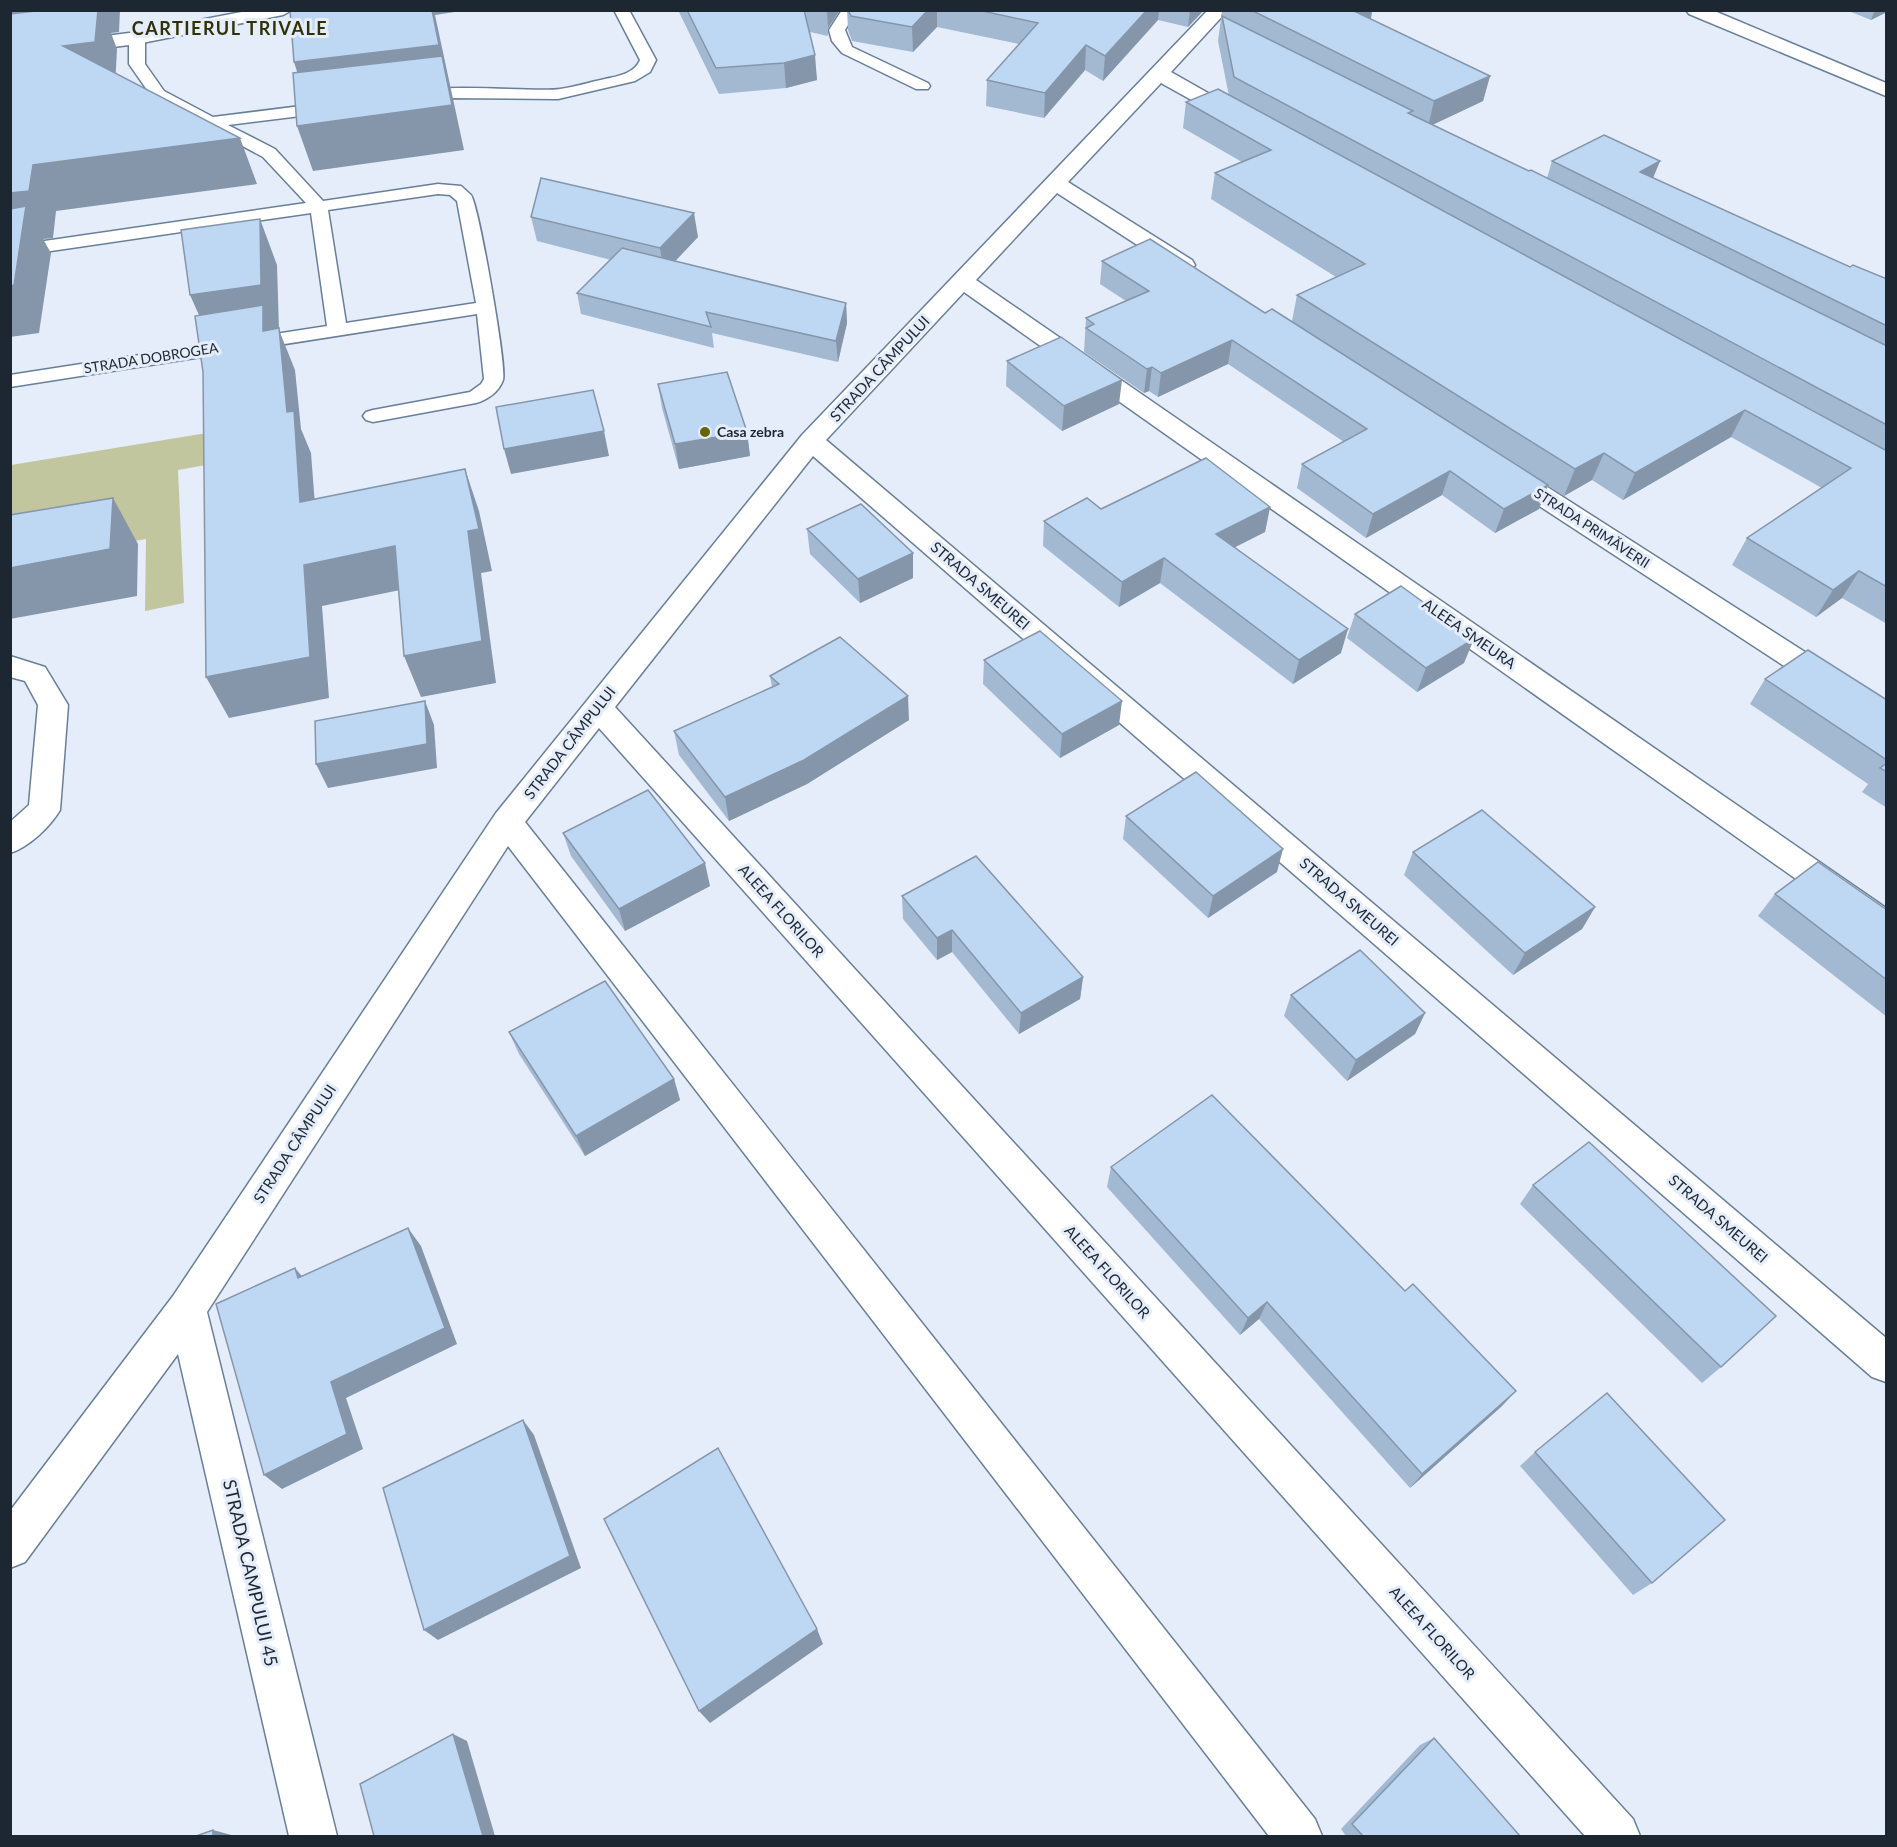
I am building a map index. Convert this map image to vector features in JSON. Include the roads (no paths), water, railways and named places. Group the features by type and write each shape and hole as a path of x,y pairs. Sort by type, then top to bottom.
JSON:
{"street":[{"path":"10,54 137,38 283,10"},
{"path":"1695,10 1887,90"},
{"name":"STRADA CÂMPULUI","path":"10,1547 187,1309 507,822 812,441 1159,74 1218,23"},
{"path":"1159,74 1252,126"},
{"path":"1056,183 1206,280"},
{"name":"ALEEA SMEURA","path":"963,281 1887,926"},
{"name":"STRADA SMEUREI","path":"812,441 1887,1363"},
{"name":"STRADA PRIMĂVERII","path":"1486,460 1887,718"},
{"path":"10,666 35,674 53,705 44,810 10,841"},
{"name":"ALEEA FLORILOR","path":"598,708 1616,1836"},
{"path":"507,822 1298,1836"},
{"name":"STRADA CAMPULUI 45","path":"187,1309 313,1836"}],"lane":[{"path":"398,99 446,93 558,94 629,78 644,69 648,60 621,10"},
{"path":"850,10 837,30 840,41 847,50 922,86"},
{"path":"137,38 137,64 158,94 269,153 319,207 337,330"},
{"path":"209,122 351,105"},
{"path":"10,252 438,189 455,190 465,199 486,307 494,379 489,388 476,397 373,416"},
{"name":"STRADA DOBROGEA","path":"10,381 486,307"}],"place":[{"name":"Casa zebra","path":"705,432"}],"district":[{"name":"CARTIERUL TRIVALE","path":"230,29"}]}
